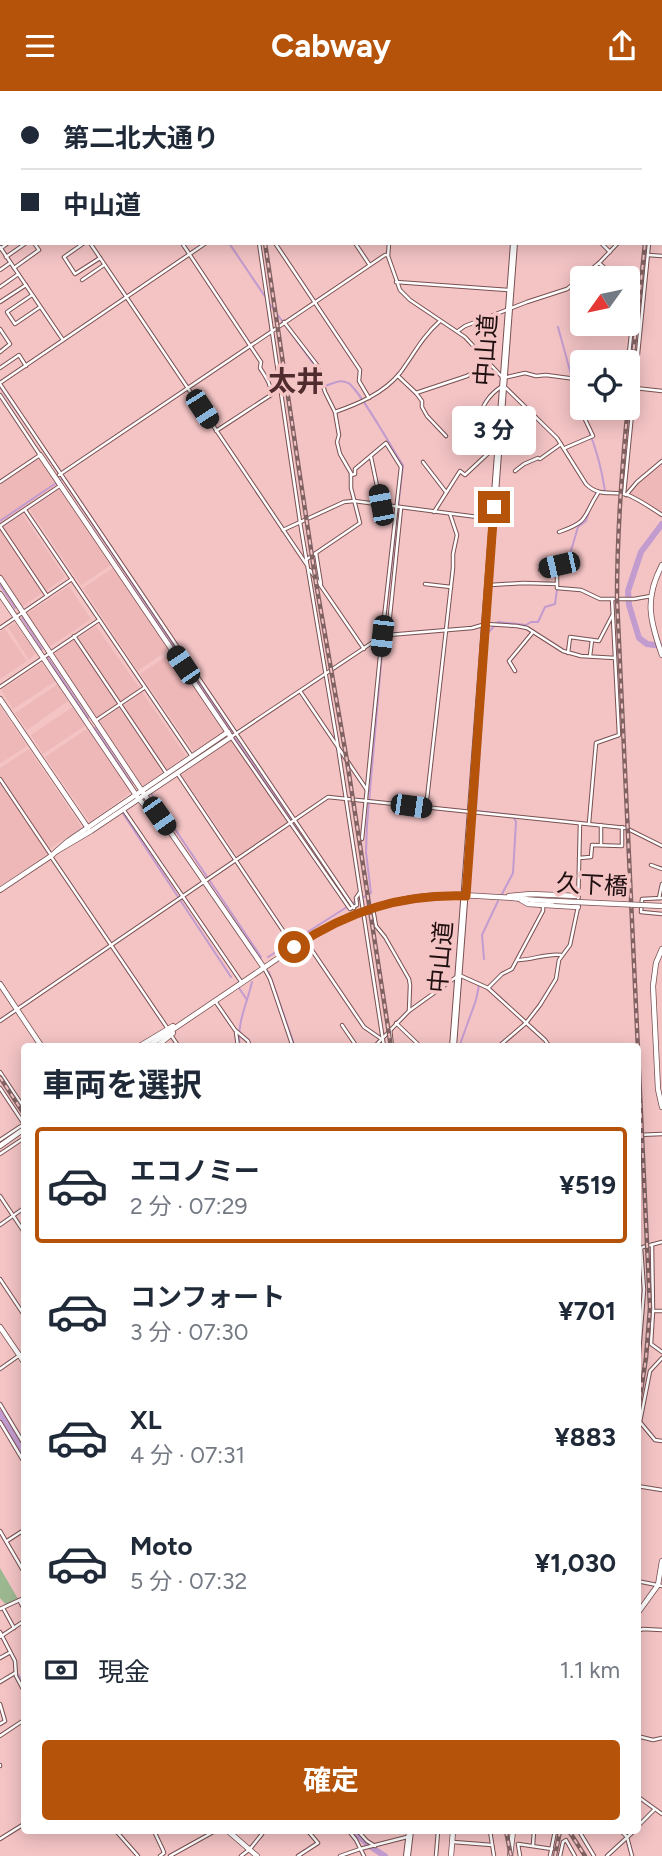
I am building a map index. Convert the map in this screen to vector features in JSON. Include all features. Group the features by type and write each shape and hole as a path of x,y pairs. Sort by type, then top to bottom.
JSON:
{"highway":[{"name":"中山道","path":"453,1043 514,245"},
{"path":"407,1856 410,1834"}],"street":[{"path":"6,257 23,245"},
{"path":"14,268 39,250 35,245"},
{"path":"81,245 64,257 75,274 100,258"},
{"path":"91,245 283,530 306,560"},
{"path":"183,245 251,345 270,384 271,395 216,431"},
{"path":"203,245 0,383 291,823 352,909"},
{"path":"259,245 300,522 338,747 383,1043"},
{"path":"276,245 360,370 359,381 369,398"},
{"path":"356,245 370,265"},
{"path":"389,245 388,255 400,291 458,331 565,448 586,484 598,492 625,494 662,515"},
{"path":"603,245 610,252"},
{"path":"458,331 509,309 567,289 616,245"},
{"path":"638,350 649,245"},
{"path":"0,248 63,340"},
{"path":"59,475 284,322 388,255"},
{"path":"648,255 662,256"},
{"path":"0,270 10,263"},
{"path":"599,263 602,266"},
{"path":"82,280 104,264"},
{"path":"0,286 18,274"},
{"path":"396,282 510,291"},
{"path":"0,302 26,285"},
{"path":"32,295 7,312 15,324 40,307"},
{"path":"335,412 360,404 398,376 423,338 440,321"},
{"path":"284,322 317,365 335,412 339,435 337,442 351,474 351,488 360,523 306,560"},
{"path":"0,329 10,344 0,352"},
{"path":"0,367 19,355 26,366"},
{"path":"416,393 475,371 481,382"},
{"path":"499,431 480,419 480,415 491,394 503,381 526,373 570,378"},
{"path":"398,376 416,393 427,416 446,436"},
{"path":"640,389 662,391"},
{"path":"0,395 40,455 59,475 61,485 295,821 352,909"},
{"path":"565,448 593,436 585,420"},
{"path":"625,494 631,420"},
{"path":"351,474 355,474 355,469 386,443 401,464 388,635"},
{"path":"434,512 460,471 465,475 498,444"},
{"path":"516,471 561,444"},
{"path":"0,482 40,455"},
{"path":"371,456 381,505"},
{"path":"625,494 662,461"},
{"path":"423,462 446,492"},
{"path":"47,596 0,526 61,485"},
{"path":"559,532 584,520 598,492"},
{"path":"283,530 344,502 354,501 493,519"},
{"path":"362,839 382,636 399,508"},
{"path":"25,510 194,758"},
{"path":"426,808 457,535 450,514"},
{"path":"316,553 321,586"},
{"path":"540,570 559,565 557,588 581,590 600,599 651,596"},
{"path":"661,653 652,624 651,596 662,565"},
{"path":"308,567 364,649"},
{"path":"0,578 143,793 207,880 264,968 292,1043"},
{"path":"0,628 72,579"},
{"path":"488,585 557,583"},
{"path":"425,584 451,587"},
{"path":"0,594 137,796 175,838"},
{"path":"589,823 596,743 619,735 612,599"},
{"path":"568,653 570,636 599,641 613,616"},
{"path":"0,687 99,619"},
{"path":"143,793 167,774 382,636 472,628 486,624 517,626 527,628 568,653 615,657"},
{"path":"515,670 509,661 533,632"},
{"path":"74,636 167,774"},
{"path":"590,656 592,639"},
{"path":"95,721 145,687"},
{"path":"300,691 367,790"},
{"path":"0,699 89,829"},
{"path":"89,829 177,773 194,758"},
{"path":"177,773 294,947"},
{"path":"0,779 176,1043"},
{"path":"0,890 51,856 68,841 123,809 137,796"},
{"path":"0,1021 328,797 622,827 662,846"},
{"path":"123,809 181,898 242,983"},
{"path":"503,1043 526,1023 553,985 561,955 570,945 578,907 580,823"},
{"path":"601,825 601,845"},
{"path":"579,858 591,857 592,845 622,846 622,827"},
{"path":"651,865 662,869"},
{"path":"662,884 661,903 642,899 641,912 662,914"},
{"path":"352,909 357,905 356,898 360,892"},
{"path":"498,898 531,894 578,895"},
{"path":"154,1043 305,940 332,923 362,911 420,897 466,896 521,899 526,904 578,907"},
{"name":"久下橋","path":"521,899 661,903"},
{"path":"488,988 502,974 512,969 543,911 543,905"},
{"path":"373,908 376,926 409,979 409,1011"},
{"path":"305,940 364,1027 381,1037"},
{"path":"662,949 656,963 653,986 658,1089 662,1107"},
{"path":"517,960 561,955"},
{"path":"377,1043 409,1011 459,975 488,988 547,1043"},
{"path":"0,984 39,1043"},
{"path":"155,1043 213,1002"},
{"path":"213,1002 247,1043"},
{"path":"146,1043 192,1017"},
{"path":"396,1023 417,1043"},
{"path":"342,1025 354,1043"},
{"path":"390,1029 392,1043"},
{"path":"238,1032 238,1043"},
{"path":"0,1072 21,1104"},
{"path":"0,1088 21,1122"},
{"path":"0,1140 21,1129"},
{"path":"0,1146 21,1129"},
{"path":"641,1135 662,1134"},
{"path":"0,1154 21,1140"},
{"path":"0,1196 21,1228"},
{"path":"0,1225 21,1210"},
{"path":"641,1248 662,1242"},
{"path":"652,1245 651,1344 662,1352"},
{"path":"641,1270 641,1314"},
{"path":"0,1279 21,1310"},
{"path":"653,1311 662,1311"},
{"path":"0,1327 2,1336 21,1353"},
{"path":"0,1369 21,1355"},
{"path":"641,1417 650,1371 662,1358"},
{"path":"0,1404 21,1439"},
{"path":"0,1422 21,1457"},
{"path":"641,1423 656,1440 662,1441"},
{"path":"641,1487 662,1490"},
{"path":"0,1531 21,1567"},
{"path":"7,1541 21,1532"},
{"path":"641,1609 660,1585 662,1561"},
{"path":"641,1582 660,1585"},
{"path":"14,1628 2,1608 19,1600 21,1604"},
{"path":"21,1623 1,1635 15,1661 16,1676 21,1683"},
{"path":"641,1630 662,1630"},
{"path":"0,1658 11,1652"},
{"path":"0,1682 16,1672"},
{"path":"0,1704 5,1721 0,1724"},
{"path":"0,1736 21,1722"},
{"path":"641,1738 653,1740 662,1738"},
{"path":"641,1799 662,1814"},
{"path":"641,1823 655,1809"},
{"path":"0,1839 21,1827"},
{"path":"120,1834 138,1856"},
{"path":"155,1834 163,1853 160,1856"},
{"path":"170,1856 210,1834"},
{"path":"232,1834 257,1856"},
{"path":"241,1856 262,1834"},
{"path":"299,1856 318,1843 310,1834"},
{"path":"351,1834 364,1856"},
{"path":"361,1834 374,1846"},
{"path":"340,1856 407,1834"},
{"path":"436,1856 438,1834"},
{"path":"451,1856 453,1834"},
{"path":"490,1834 494,1856"},
{"path":"510,1856 513,1834"},
{"path":"533,1845 534,1834"},
{"path":"550,1856 554,1834"},
{"path":"581,1834 594,1856"},
{"path":"624,1834 632,1856"},
{"path":"607,1856 630,1834"},
{"path":"561,1856 563,1842 566,1840 575,1856"},
{"path":"152,1846 159,1842"},
{"path":"453,1842 492,1845"},
{"path":"520,1856 518,1844 552,1849"}],"shaded area":[{"path":"37,459 42,461 58,484 0,523 0,485"},
{"path":"662,463 662,512 629,493"},
{"path":"61,488 111,562 111,565 81,585 30,510"},
{"path":"21,515 65,577 46,591 3,527"},
{"path":"0,530 42,593 22,607 0,576"},
{"path":"113,568 169,649 138,671 83,588"},
{"path":"69,586 91,619 49,647 27,614"},
{"path":"15,623 36,653 29,660 8,627"},
{"path":"96,626 140,689 121,701 78,638"},
{"path":"5,629 27,661 0,679 0,632"},
{"path":"74,640 117,703 96,718 54,656"},
{"path":"171,653 225,731 194,752 140,674"},
{"path":"42,663 56,681 13,709 1,690"},
{"path":"58,684 68,701 27,730 15,713"},
{"path":"142,692 186,756 167,770 124,706"},
{"path":"0,706 27,746 1,763 0,763"},
{"path":"73,707 86,725 43,754 31,735"},
{"path":"119,708 163,772 144,785 99,722"},
{"path":"88,728 131,792 90,822 45,757"},
{"path":"232,738 289,823 238,857 180,773"},
{"path":"29,749 81,826 49,849 0,775 0,768"},
{"path":"0,782 47,854 0,886"}],"green space":[{"path":"0,1568 18,1599 6,1605 0,1598"}],"waterway":[{"path":"230,245 266,298"},
{"path":"269,303 315,366 322,387 341,381 353,387 403,465 384,630 367,825 366,852 371,893 351,904"},
{"path":"558,327 570,371"},
{"path":"0,387 29,429"},
{"path":"584,420 599,461 605,491 602,491"},
{"path":"48,457 232,733"},
{"path":"0,521 62,479"},
{"path":"560,570 563,557 570,554 578,527 586,521 590,509"},
{"path":"662,524 641,552 628,591 629,605 639,638 647,644 662,646"},
{"path":"487,634 498,622 526,625 538,622 545,607 555,604 558,582"},
{"path":"0,585 15,608"},
{"path":"22,618 42,649"},
{"path":"487,639 476,811 513,815 516,822 513,873 502,894"},
{"path":"48,658 88,718"},
{"path":"95,728 132,784"},
{"path":"235,738 291,820"},
{"path":"150,792 261,957"},
{"path":"122,812 231,977"},
{"path":"294,825 349,906"},
{"path":"484,959 482,935 498,901"},
{"path":"268,957 347,907"},
{"path":"269,972 294,1043"},
{"path":"240,1043 241,1022 252,982"},
{"path":"460,1043 479,985"},
{"path":"239,988 247,1000"},
{"path":"0,1413 21,1448"},
{"path":"17,1673 21,1679"},
{"path":"357,1834 385,1856"}],"railway":[{"path":"265,245 316,583 347,761 390,1043"},
{"path":"638,1043 617,599 623,465 645,245"},
{"path":"0,1077 21,1109"},
{"path":"641,1115 650,1308 641,1391"},
{"path":"507,1834 511,1856"},
{"path":"555,1856 559,1834"},
{"path":"571,1834 585,1856"}],"district":[{"name":"太井","path":"296,381"}],"route":[{"path":"294,947 323,928 362,911 420,897 466,896 494,507"}]}
